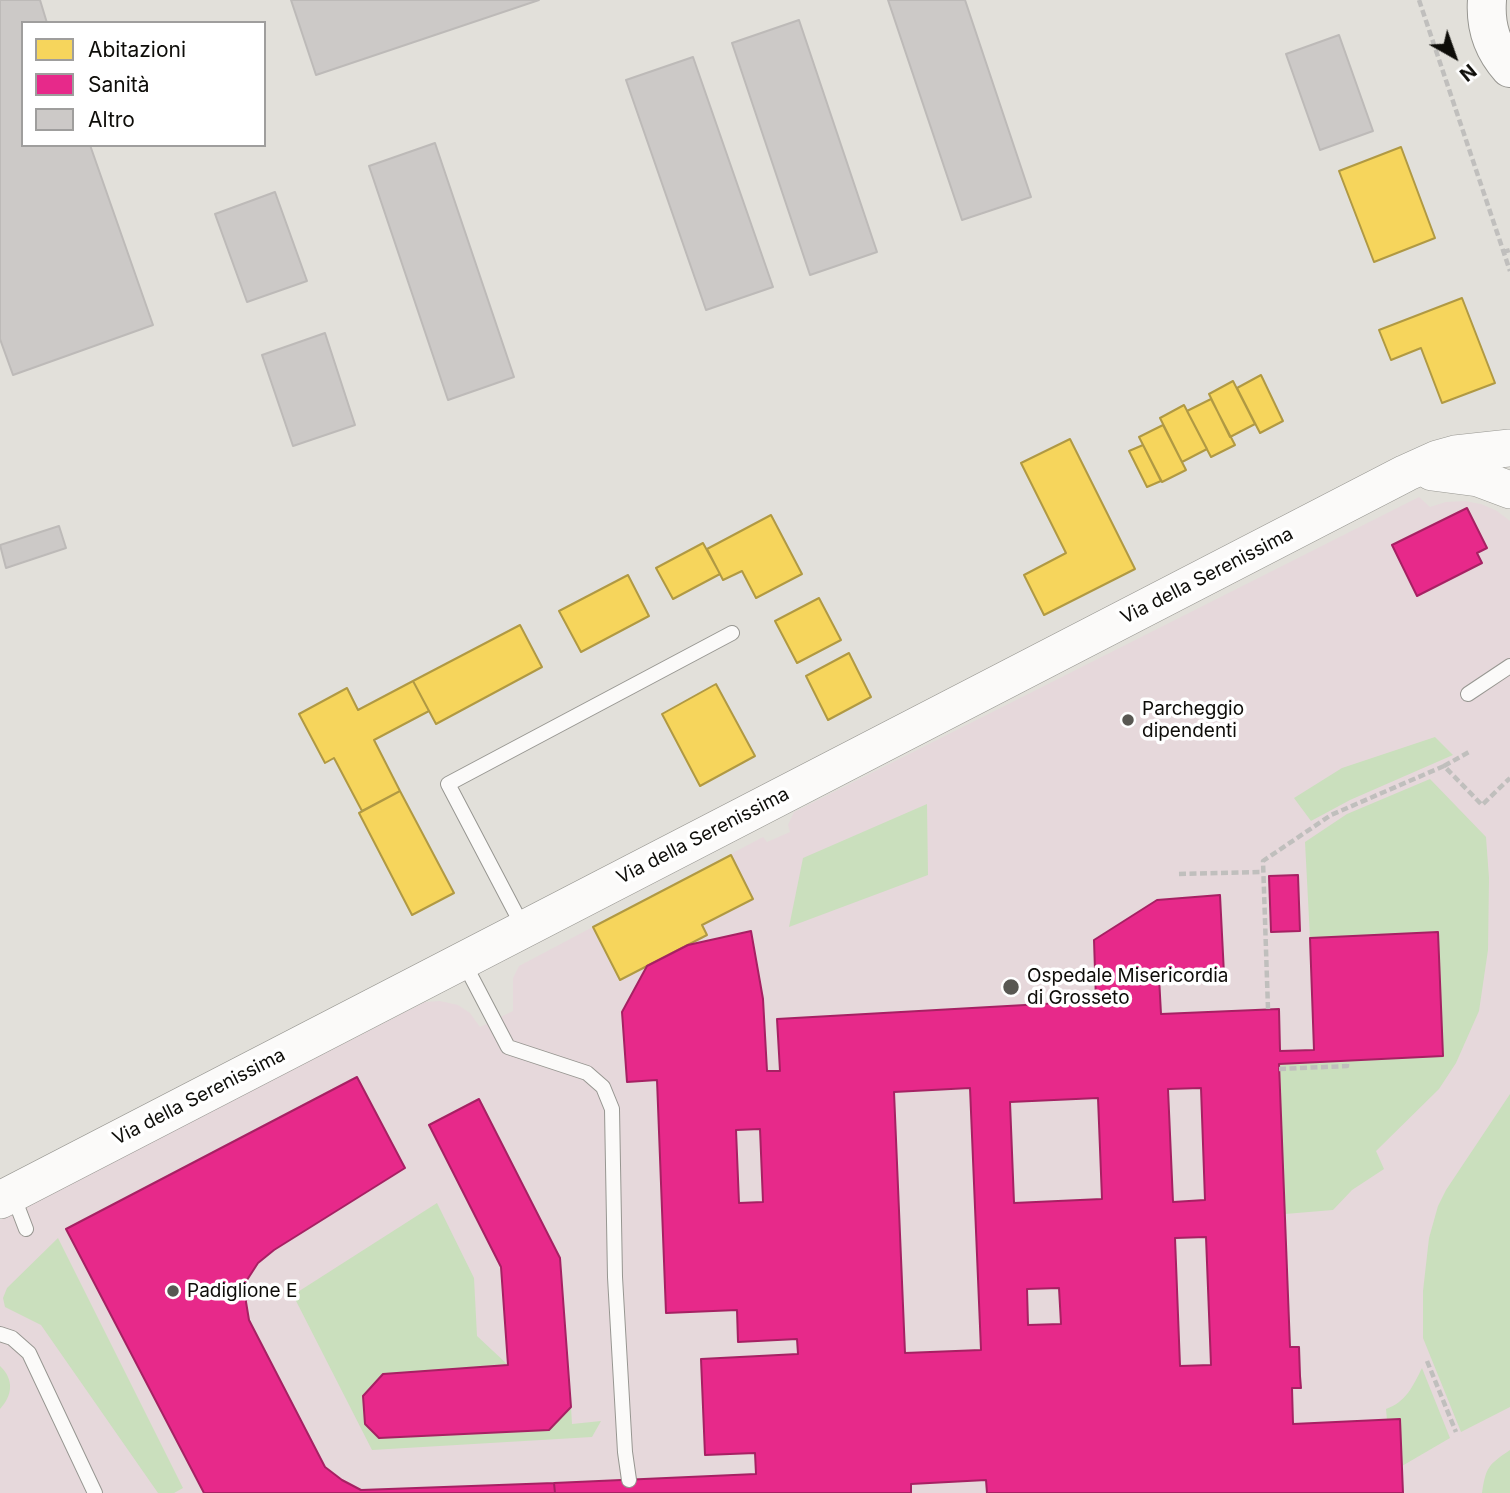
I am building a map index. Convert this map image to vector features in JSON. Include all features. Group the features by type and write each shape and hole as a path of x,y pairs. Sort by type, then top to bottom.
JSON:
{"main road":[{"path":"1487,0 1486,20 1491,40 1510,68"}],"street":[{"name":"Via della Serenissima","path":"6,1197 1406,473 1455,454 1510,448"},
{"name":"Via della Serenissima","path":"1406,473 1457,474 1478,478 1510,490"}],"lane":[{"path":"523,928 447,783 732,634"},
{"path":"1468,694 1510,666"},
{"path":"462,960 508,1047 587,1073 603,1087 612,1109 615,1277 629,1480"},
{"path":"6,1197 26,1229"},
{"path":"0,1334 12,1338 29,1353 95,1493"}],"path":[{"path":"1419,0 1510,271"},
{"path":"1503,252 1510,250"},
{"path":"1268,1009 1263,861 1323,820 1364,799 1444,766 1469,752"},
{"path":"1444,766 1482,804 1510,778"},
{"path":"1179,874 1263,872"},
{"path":"1279,1069 1347,1066 1347,1061"},
{"path":"1427,1362 1456,1432"}],"shaded area":[{"name":"Ospedale Misericordia di Grosseto","path":"1419,497 1430,507 1446,502 1481,504 1510,521 1510,1493 0,1493 0,1220 425,1002 440,1001 458,1005 470,1013 480,1027 513,1011 513,978 519,966 763,837 767,842 790,832 788,825 794,812"}],"green space":[{"path":"1435,737 1453,755 1350,800 1311,821 1294,798 1342,768"},
{"path":"1430,779 1486,837 1489,878 1488,950 1479,1011 1456,1063 1439,1089 1376,1151 1384,1169 1352,1190 1333,1210 1285,1214 1279,1064 1443,1056 1438,933 1310,938 1305,842 1347,814"},
{"path":"927,804 928,875 789,927 803,858"},
{"path":"1510,1094 1510,1407 1461,1432 1423,1338 1423,1291 1429,1238 1438,1206 1446,1190"},
{"path":"437,1203 474,1278 477,1336 508,1365 384,1374 363,1396 365,1424 379,1438 549,1430 571,1407 572,1424 601,1421 592,1437 372,1450 293,1295"},
{"path":"58,1238 183,1488 174,1493 158,1493 41,1325 5,1307 3,1298 7,1288"},
{"path":"0,1366 8,1376 10,1387 0,1409"},
{"path":"1422,1368 1450,1438 1402,1466 1400,1419 1387,1420 1386,1409 1404,1398"},
{"path":"1510,1450 1510,1493 1482,1493 1489,1467"}],"building: Abitazioni":[{"path":"1401,147 1435,238 1374,262 1339,171"},
{"path":"1462,298 1495,383 1442,403 1421,348 1391,360 1379,330"},
{"path":"1261,375 1283,421 1260,433 1237,388"},
{"path":"1233,381 1255,424 1230,437 1209,394"},
{"path":"1211,399 1235,445 1211,457 1187,411"},
{"path":"1184,405 1207,449 1182,462 1160,418"},
{"path":"1163,425 1186,470 1162,482 1139,437"},
{"path":"1070,439 1135,569 1044,615 1024,575 1066,553 1021,463"},
{"path":"1143,445 1161,481 1147,487 1129,451"},
{"path":"771,515 802,574 756,598 742,571 723,580 707,549"},
{"path":"703,543 720,574 673,599 656,568"},
{"path":"628,575 649,616 581,652 559,611"},
{"path":"819,598 841,640 797,663 775,621"},
{"path":"520,625 542,667 436,724 413,681"},
{"path":"849,653 871,697 828,720 806,676"},
{"path":"413,681 429,711 374,740 400,791 362,811 334,758 325,763 299,714 347,688 358,710"},
{"path":"716,684 755,756 700,786 662,714"},
{"path":"400,791 454,893 412,915 359,813"},
{"path":"731,855 753,899 702,925 707,935 620,980 593,927"}],"building: Sanità":[{"path":"1467,508 1487,548 1477,553 1482,563 1417,596 1392,545"},
{"path":"1298,875 1300,931 1271,932 1269,876"},
{"path":"1220,895 1224,974 1159,977 1161,1014 1279,1009 1280,1051 1314,1050 1310,938 1438,932 1443,1056 1279,1064 1290,1347 1299,1347 1301,1388 1292,1388 1293,1424 1400,1419 1403,1493 987,1493 986,1480 911,1484 911,1493 555,1493 554,1483 756,1474 755,1453 705,1455 701,1359 798,1354 797,1339 738,1342 737,1310 666,1313 657,1080 627,1082 622,1012 647,966 688,945 751,931 763,999 767,1071 780,1071 777,1019 1096,1001 1094,940 1157,900","holes":["970,1088 981,1350 905,1353 894,1092","1201,1088 1205,1200 1173,1202 1168,1089","1098,1098 1102,1199 1014,1203 1010,1102","760,1129 763,1202 739,1203 736,1130","1206,1237 1211,1365 1180,1366 1175,1238","1059,1288 1061,1324 1028,1325 1027,1289"]},
{"name":"Padiglione E","path":"357,1077 405,1168 274,1250 258,1263 247,1280 249,1320 325,1467 342,1480 361,1490 554,1483 555,1493 204,1493 66,1229"},
{"path":"479,1099 560,1258 571,1407 549,1430 379,1438 365,1424 363,1396 383,1374 508,1365 501,1267 429,1125"}],"building: Altro":[{"path":"0,0 40,0 46,21 21,21 21,147 91,147 153,325 13,375 0,339"},
{"path":"291,0 539,0 316,75"},
{"path":"888,0 965,0 1031,197 962,220"},
{"path":"799,20 877,252 810,275 732,43"},
{"path":"1339,35 1373,131 1320,150 1286,54"},
{"path":"693,57 773,287 706,310 626,80"},
{"path":"435,143 514,377 448,400 369,166"},
{"path":"275,192 307,281 247,302 215,214"},
{"path":"325,333 355,425 293,446 262,355"},
{"path":"59,526 66,548 6,568 0,545"}],"place":[{"name":"Parcheggio dipendenti","path":"1128,720"},
{"name":"Ospedale Misericordia di Grosseto","path":"1011,987"},
{"name":"Padiglione E","path":"173,1291"}]}
